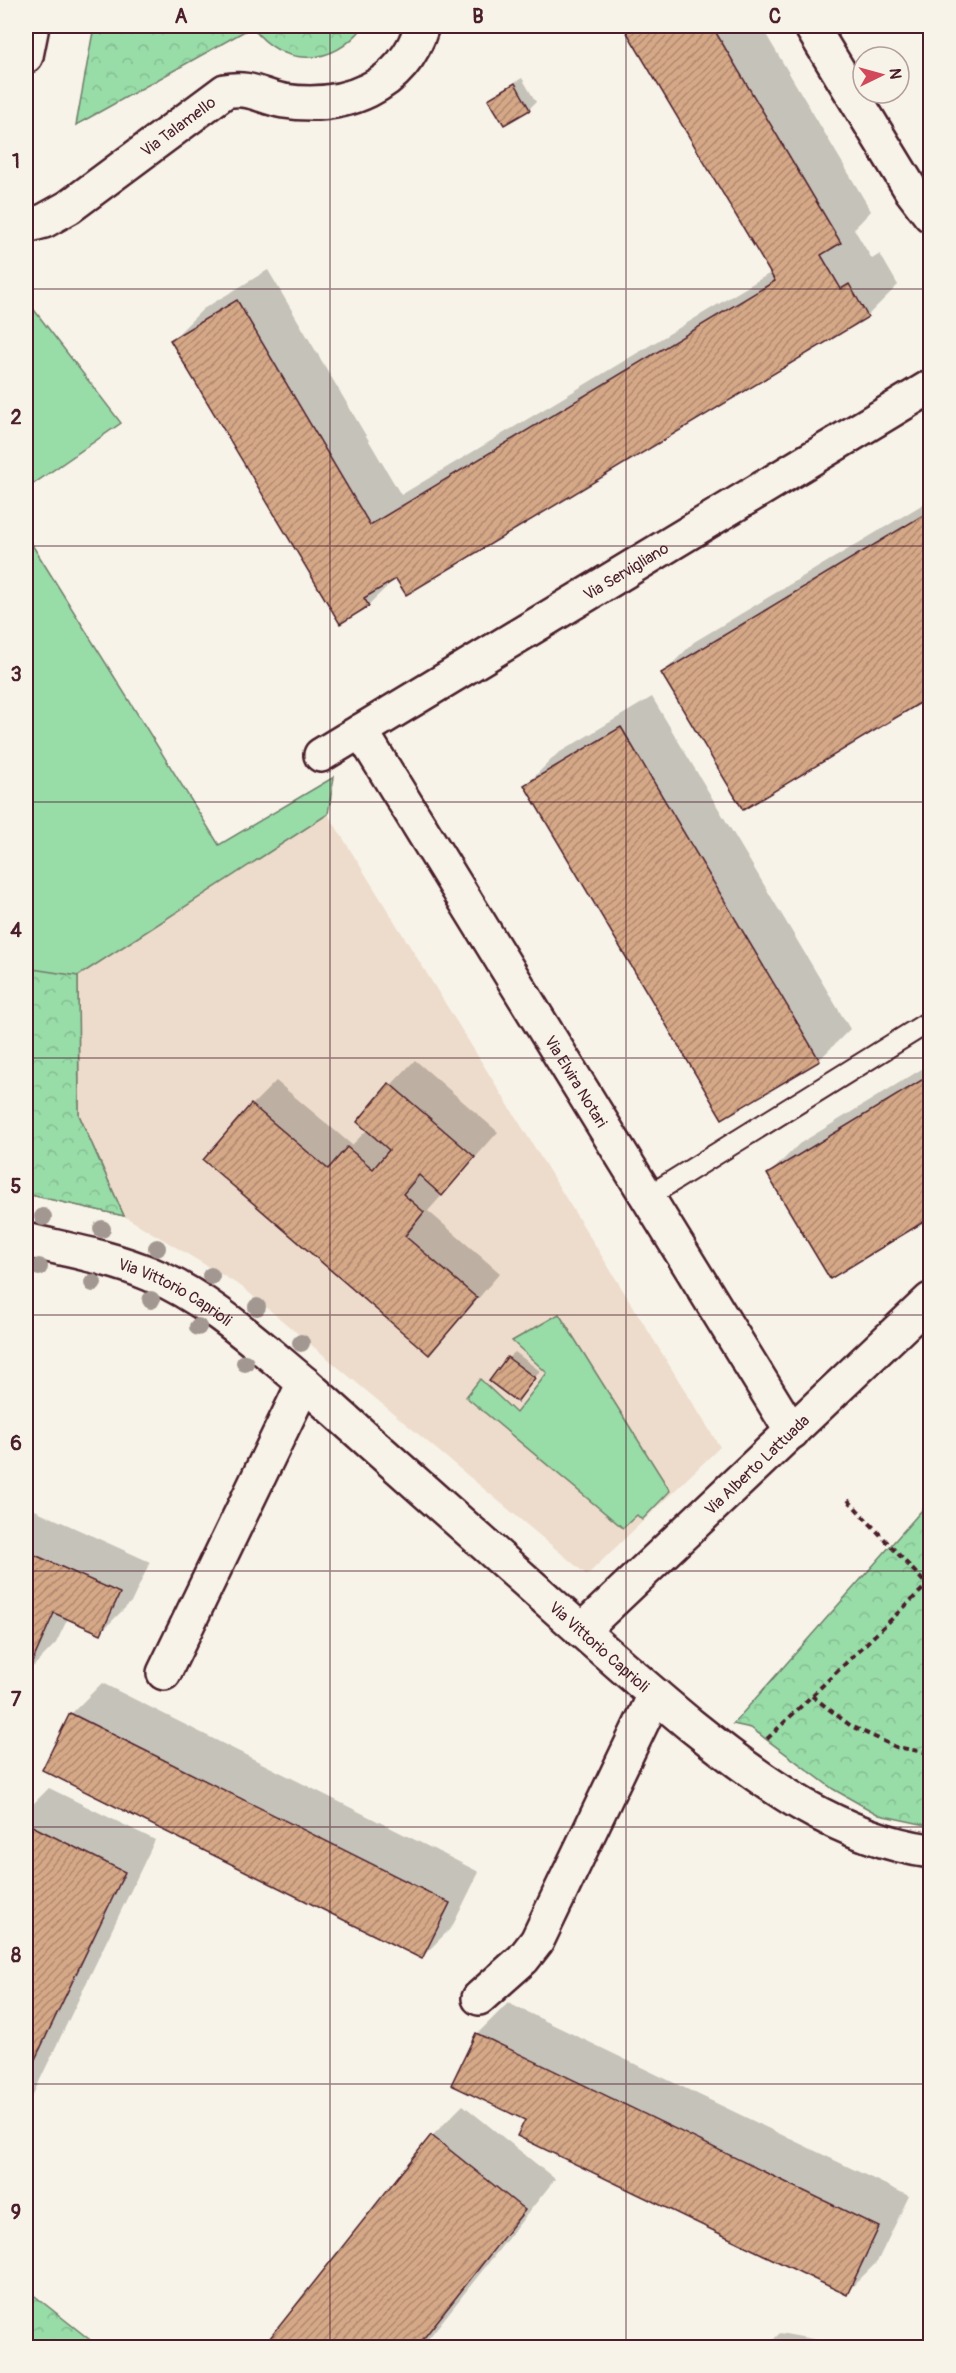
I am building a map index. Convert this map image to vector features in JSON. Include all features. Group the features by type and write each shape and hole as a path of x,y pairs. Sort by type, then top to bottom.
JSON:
{"street":[{"path":"26,56 32,26"},
{"name":"Via Talamello","path":"26,226 44,221 69,207 225,91 247,89 279,100 295,102 328,102 364,93 380,84 399,65 412,47 422,26"},
{"path":"811,26 911,190 930,215"},
{"name":"Via Servigliano","path":"321,754 930,387"},
{"name":"Via Elvira Notari","path":"360,731 792,1432"},
{"name":"Via Vittorio Caprioli","path":"26,1240 118,1262 168,1282 246,1334 655,1695 740,1765 796,1802 827,1819 885,1841 930,1851"},
{"name":"Via Alberto Lattuada","path":"581,1630 930,1300"},
{"path":"164,1673 304,1383"},
{"path":"479,1998 523,1959 537,1941 655,1695"}],"lane":[{"path":"647,1197 930,1021"}],"path":[{"path":"740,1765 929,1586 848,1500"},
{"path":"812,1696 852,1726 896,1747 930,1753"}],"shaded area":[{"path":"328,814 720,1447 587,1575 242,1287 124,1216 79,1115 78,976"}],"green space":[{"path":"94,26 364,26 338,49 323,55 308,57 293,56 278,50 252,27 76,125"},
{"path":"28,302 121,423 26,489 26,312"},
{"path":"26,535 219,845 334,777 328,814 78,976 79,1115 124,1216 26,1194"},
{"path":"26,968 78,976 79,1115 124,1216 26,1194"},
{"path":"559,1314 670,1491 642,1520 637,1515 623,1528 466,1397 480,1379 516,1413 547,1373 512,1341"},
{"path":"930,1501 930,1825 926,1825 879,1815 833,1789 751,1728 733,1724"},
{"path":"26,2289 99,2347 26,2347"}],"building":[{"path":"623,26 712,26 841,243 821,255 841,289 849,284 868,317 406,595 396,579 364,598 369,606 340,624 170,340 237,300 370,525 775,281"},
{"path":"515,83 530,110 504,125 488,99"},
{"path":"930,511 930,697 743,810 661,673"},
{"path":"621,727 820,1061 722,1119 524,785"},
{"path":"930,1075 930,1218 830,1279 767,1174"},
{"path":"389,1083 475,1157 442,1196 419,1175 403,1194 424,1212 405,1236 477,1298 429,1355 203,1160 251,1104 328,1169 347,1147 373,1169 389,1150 357,1122"},
{"path":"507,1357 535,1378 517,1402 489,1381"},
{"path":"26,1551 120,1593 101,1634 54,1613 26,1676"},
{"path":"70,1713 450,1903 422,1959 42,1770"},
{"path":"26,1823 125,1872 26,2078"},
{"path":"476,2033 879,2227 847,2295 517,2136 525,2120 451,2085"},
{"path":"431,2135 525,2210 416,2348 262,2348"}]}
